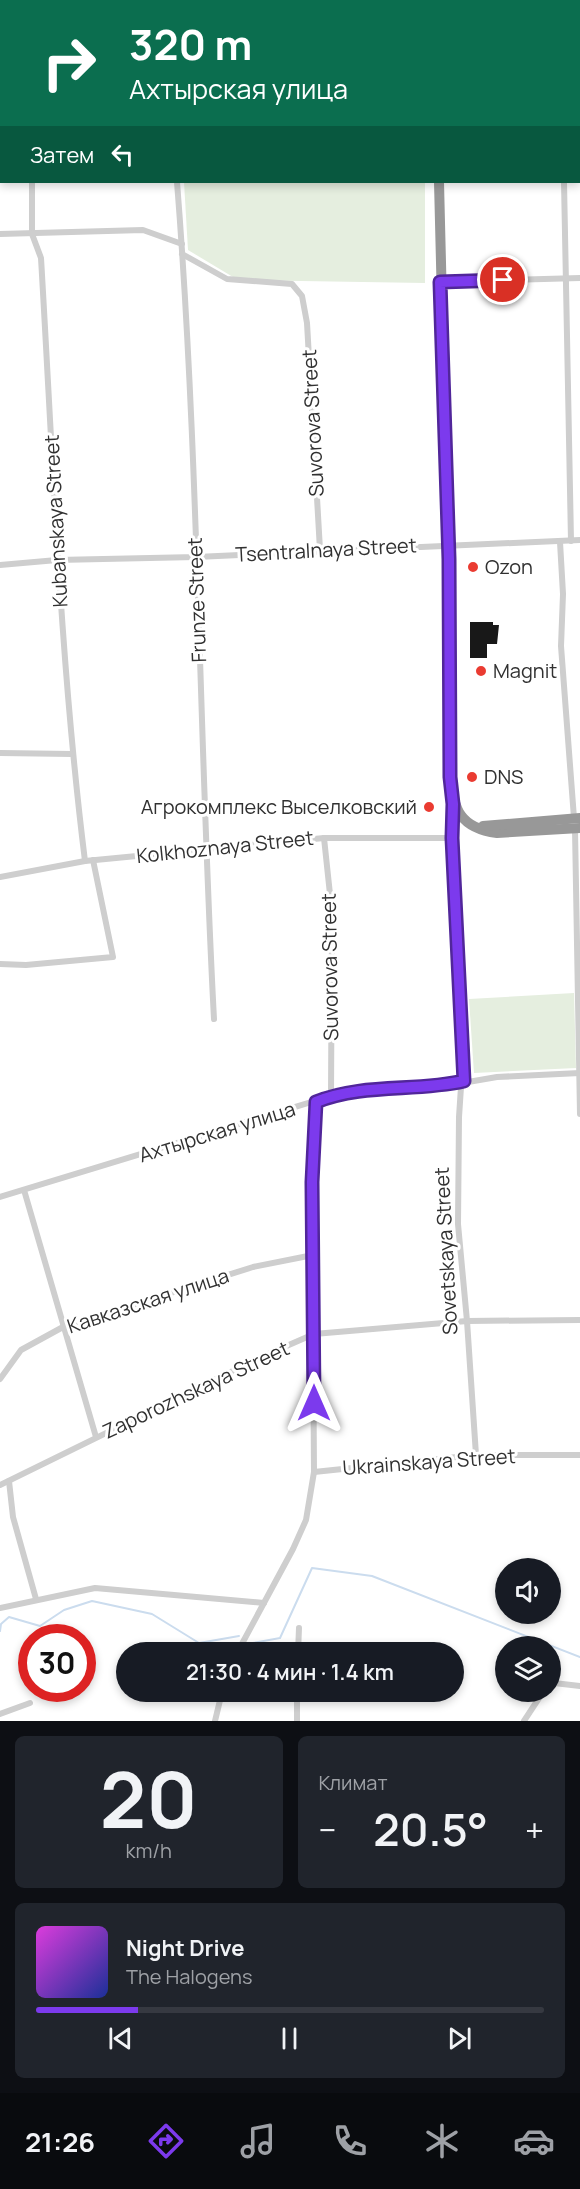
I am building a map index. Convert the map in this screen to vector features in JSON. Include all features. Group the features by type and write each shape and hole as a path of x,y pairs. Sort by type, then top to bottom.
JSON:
{"highway":[{"name":"Sovetskaya Street","path":"439,183 448,544 450,777 453,804"},
{"path":"453,804 473,826 483,831 497,833 577,823"}],"street":[{"name":"Kubanskaya Street","path":"32,183 32,234 41,258 57,560 72,754 85,861"},
{"name":"Frunze Street","path":"177,183 182,244 196,557 205,850 214,1019"},
{"path":"564,183 571,541"},
{"path":"0,234 143,230 182,244"},
{"name":"Suvorova Street","path":"182,254 227,279 292,284 302,296 307,323 320,550"},
{"path":"440,282 580,278"},
{"name":"Tsentralnaya Street","path":"0,565 57,560 196,557 448,544 580,540"},
{"path":"560,542 561,646 577,823 580,1114"},
{"path":"0,753 72,754"},
{"name":"Sovetskaya Street","path":"453,804 452,838 464,1081 459,1117 458,1224 476,1455"},
{"name":"Suvorova Street","path":"324,837 332,913 331,1096"},
{"name":"Kolkhoznaya Street","path":"0,877 93,860 324,837 452,838"},
{"path":"0,964 26,965 113,957 93,860"},
{"name":"Ахтырская улица","path":"0,1197 331,1096 363,1090 440,1087 497,1077 579,1073"},
{"path":"243,1642 306,1520 314,1472 312,1182 316,1102"},
{"path":"24,1190 96,1437"},
{"name":"Кавказская улица","path":"0,1379 21,1350 63,1327 253,1268 313,1255"},
{"name":"Zaporozhskaya Street","path":"0,1485 314,1334 467,1321 580,1320"},
{"name":"Ukrainskaya Street","path":"314,1472 476,1455 580,1455"},
{"path":"9,1481 13,1517 36,1599"},
{"path":"0,1608 95,1588 264,1603"},
{"path":"298,1642 299,1628"},
{"path":"561,1684 580,1686"},
{"path":"215,1721 220,1702"},
{"path":"297,1702 297,1721"},
{"path":"524,1721 536,1702"},
{"path":"0,1714 30,1703"}],"green space":[{"path":"184,183 425,183 425,283 238,280 188,250"},
{"path":"574,993 576,1068 474,1073 469,999"}],"building":[{"path":"470,622 493,622 493,625 499,625 497,644 487,644 487,658 470,658"}],"waterway":[{"path":"258,1642 280,1638 312,1568 372,1576 580,1657"},
{"path":"0,1631 1,1624 9,1617 40,1626 64,1610 92,1601 152,1614 199,1643 239,1636"}],"place":[{"name":"Ozon","path":"473,567"},
{"name":"Magnit","path":"481,671"},
{"name":"DNS","path":"472,777"},
{"name":"Агрокомплекс Выселковский","path":"429,807"}],"route":[{"path":"314,1403 312,1182 316,1102 331,1096 363,1090 440,1087 464,1081 450,777 449,559 440,282 503,280"}]}
